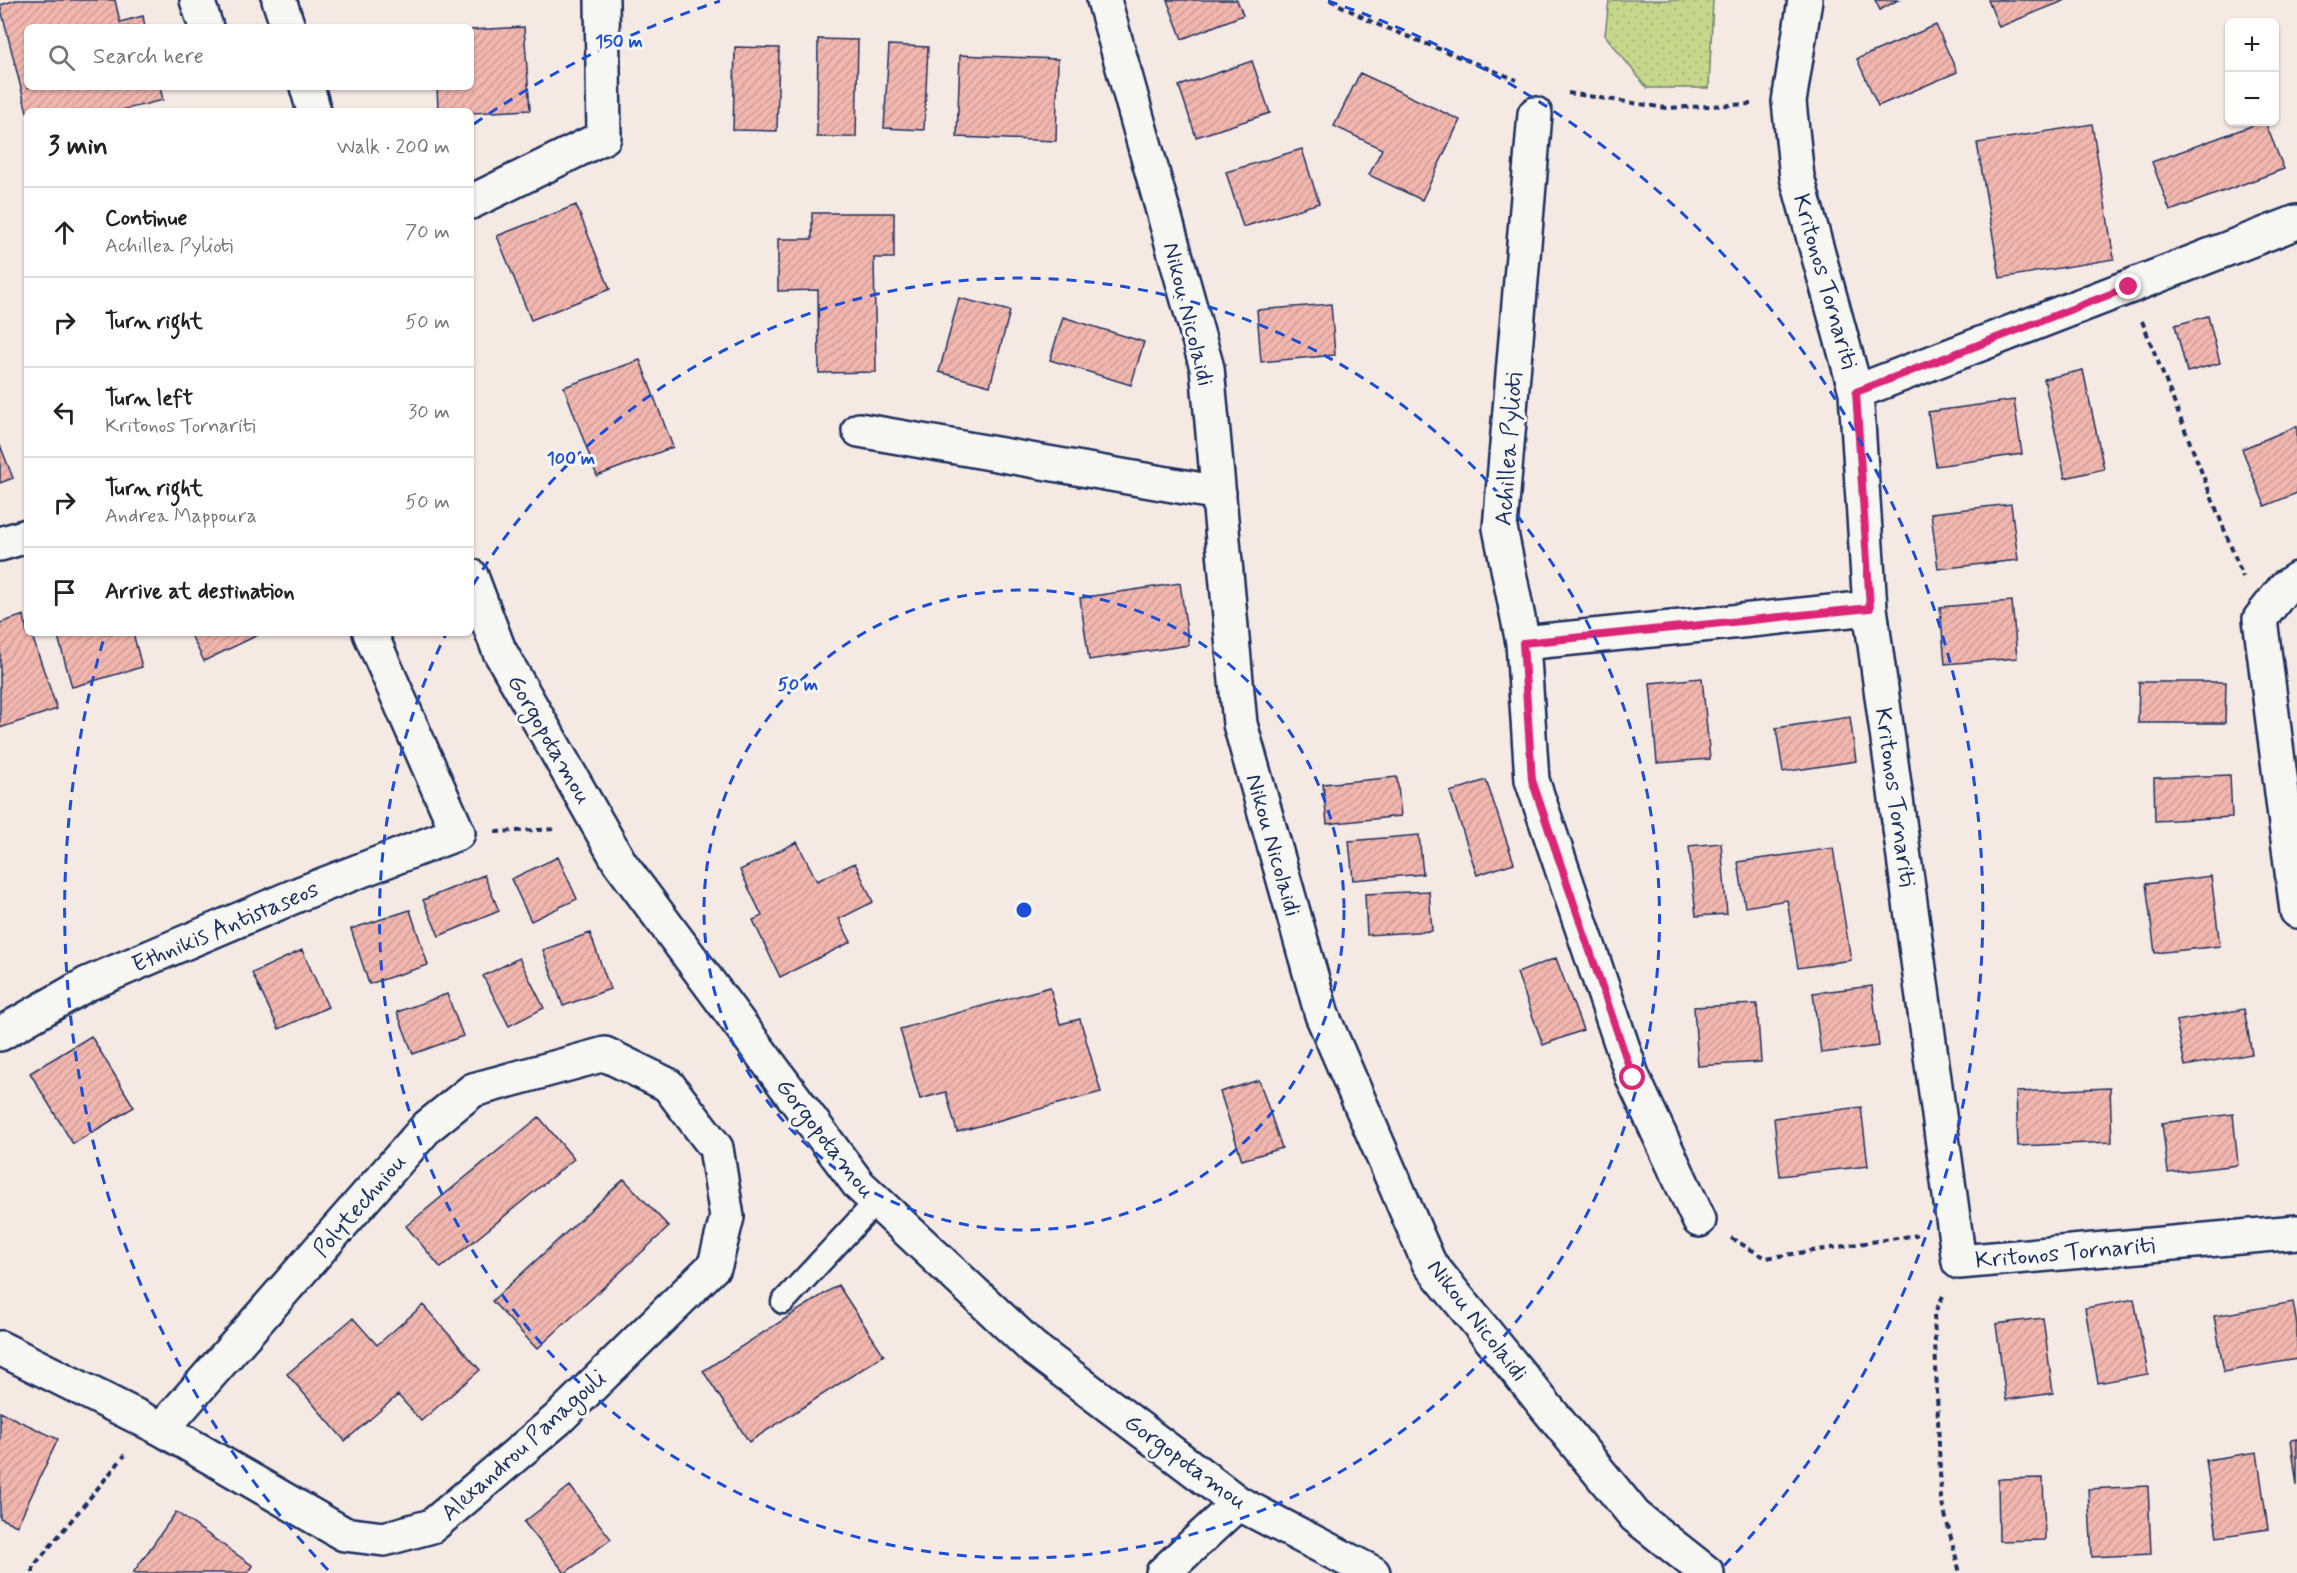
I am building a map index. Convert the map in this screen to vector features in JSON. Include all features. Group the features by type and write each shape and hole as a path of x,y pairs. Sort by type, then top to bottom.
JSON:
{"street":[{"path":"197,0 205,24"},
{"path":"279,0 287,24"},
{"path":"474,201 604,137 602,0"},
{"name":"Nikou Nicolaidi","path":"1104,0 1207,368 1240,724 1322,1015 1429,1263 1635,1516 1707,1573"},
{"name":"Kritonos Tornariti","path":"1805,0 1789,102 1797,177 1856,392 1870,608 1959,1262 2297,1232"},
{"path":"308,90 313,108"},
{"name":"Achillea Pylioti","path":"1531,99 1500,528 1523,643 1532,780 1633,1078 1699,1220"},
{"path":"1856,392 2297,222"},
{"path":"859,430 1219,493"},
{"path":"0,544 24,537"},
{"path":"2297,579 2285,586 2260,619 2297,911"},
{"name":"Gorgopotamou","path":"474,584 499,650 634,882 859,1185 1033,1348 1238,1503 1373,1573"},
{"path":"1523,643 1870,608"},
{"path":"371,636 458,833"},
{"name":"Ethnikis Antistaseos","path":"0,1034 87,984 302,893 458,833"},
{"name":"Alexandrou Panagouli","path":"0,1348 156,1427 344,1534 384,1539 432,1526 558,1419 715,1265 727,1217 716,1148 668,1085 605,1054"},
{"name":"Polytechniou","path":"156,1427 427,1127 473,1090 605,1054"},
{"path":"1163,1573 1238,1503"}],"lane":[{"path":"783,1302 876,1202"}],"path":[{"path":"1330,0 1531,99"},
{"path":"1561,92 1666,108 1789,102"},
{"path":"2129,287 2260,619"},
{"path":"458,833 600,827"},
{"path":"1699,1220 1766,1258 1955,1229"},
{"path":"1959,1262 1934,1314 1941,1499 1960,1573"},
{"path":"33,1573 33,1567 156,1427"}],"green space":[{"path":"1609,0 1713,0 1709,88 1647,88 1605,35"}],"building":[{"path":"16,0 115,0 120,22 143,16 144,24 24,24 24,90 161,90 163,100 130,108 26,108 0,5"},
{"path":"1167,0 1237,0 1243,15 1182,39"},
{"path":"1875,0 1898,0 1880,10"},
{"path":"1988,0 2066,0 1999,27"},
{"path":"1936,25 1957,72 1878,106 1857,59"},
{"path":"524,27 530,110 474,113 474,108 438,108 437,90 474,90 474,30"},
{"path":"818,39 858,40 856,137 817,137"},
{"path":"889,45 928,47 924,130 884,128"},
{"path":"735,47 779,48 777,131 733,130"},
{"path":"960,55 1058,59 1056,141 957,137"},
{"path":"1252,61 1270,113 1196,137 1179,86"},
{"path":"1360,73 1460,120 1422,200 1369,175 1382,149 1334,126"},
{"path":"2092,124 2114,259 2000,278 1977,143"},
{"path":"2251,126 2267,126 2284,169 2170,211 2152,162"},
{"path":"1302,149 1319,203 1243,227 1226,172"},
{"path":"576,205 610,289 531,320 497,236"},
{"path":"812,213 894,213 894,258 874,258 876,372 819,373 818,290 778,291 778,239 812,239"},
{"path":"959,298 1010,311 990,386 939,372"},
{"path":"1331,304 1335,355 1261,362 1257,310"},
{"path":"2208,316 2220,363 2187,372 2175,325"},
{"path":"1063,317 1144,342 1131,385 1050,360"},
{"path":"640,360 673,447 597,476 564,387"},
{"path":"2083,370 2104,469 2065,478 2044,379"},
{"path":"2014,400 2022,454 1936,466 1928,412"},
{"path":"2297,426 2297,493 2265,506 2242,449"},
{"path":"0,445 13,478 0,483"},
{"path":"2011,504 2018,560 1938,569 1931,513"},
{"path":"1180,583 1189,645 1089,660 1080,598"},
{"path":"2012,601 2017,658 1945,664 1940,607"},
{"path":"24,615 24,636 32,636 57,709 0,728 0,623"},
{"path":"58,636 134,636 142,667 72,687"},
{"path":"192,636 256,636 204,661"},
{"path":"1702,678 1710,759 1657,763 1650,683"},
{"path":"2139,682 2226,682 2225,723 2138,723"},
{"path":"1850,717 1856,761 1783,772 1776,728"},
{"path":"2230,775 2232,817 2155,821 2154,778"},
{"path":"1397,777 1401,816 1327,824 1323,784"},
{"path":"1486,780 1514,863 1477,875 1450,792"},
{"path":"1419,835 1423,874 1353,880 1349,841"},
{"path":"797,842 817,881 855,863 873,902 839,919 851,942 780,977 753,920 762,916 740,870"},
{"path":"1721,843 1727,914 1696,916 1689,846"},
{"path":"1833,848 1851,960 1798,968 1787,900 1745,907 1738,862"},
{"path":"558,857 577,899 531,921 511,879"},
{"path":"484,875 499,911 439,936 423,900"},
{"path":"2211,876 2220,946 2155,953 2146,884"},
{"path":"1429,891 1432,931 1367,935 1365,894"},
{"path":"410,910 428,965 369,984 351,929"},
{"path":"590,933 610,989 563,1006 543,950"},
{"path":"302,950 328,1007 279,1029 252,973"},
{"path":"519,958 544,1008 509,1026 483,976"},
{"path":"1556,958 1583,1030 1543,1045 1517,973"},
{"path":"1872,986 1879,1046 1821,1053 1813,993"},
{"path":"1050,987 1060,1024 1080,1019 1101,1092 957,1132 946,1092 920,1099 900,1029"},
{"path":"447,994 463,1036 413,1054 397,1012"},
{"path":"1757,1004 1761,1062 1698,1066 1694,1007"},
{"path":"2244,1009 2252,1054 2185,1066 2176,1021"},
{"path":"91,1036 134,1107 73,1144 30,1073"},
{"path":"1259,1080 1282,1148 1242,1160 1220,1092"},
{"path":"2110,1088 2112,1142 2018,1146 2016,1092"},
{"path":"1861,1107 1868,1166 1780,1176 1774,1118"},
{"path":"2233,1114 2238,1165 2168,1173 2162,1123"},
{"path":"539,1117 574,1159 441,1268 406,1226"},
{"path":"624,1179 669,1227 537,1349 492,1301"},
{"path":"838,1285 884,1355 749,1442 703,1371"},
{"path":"2134,1299 2148,1374 2098,1383 2085,1308"},
{"path":"2293,1302 2297,1325 2297,1359 2224,1372 2214,1316"},
{"path":"423,1305 480,1370 421,1421 398,1395 345,1441 287,1374 353,1318 377,1345"},
{"path":"2043,1318 2053,1393 2006,1400 1996,1324"},
{"path":"0,1412 58,1439 17,1526 0,1518"},
{"path":"2297,1439 2297,1486 2291,1440"},
{"path":"2257,1452 2268,1529 2217,1537 2206,1460"},
{"path":"2043,1478 2045,1540 1999,1541 1998,1479"},
{"path":"570,1486 611,1539 565,1573 524,1522"},
{"path":"2148,1486 2151,1554 2092,1557 2088,1489"},
{"path":"176,1512 253,1566 248,1573 133,1573"}],"route":[{"path":"1633,1078 1532,780 1523,643 1870,608 1856,392 2129,287"}]}
